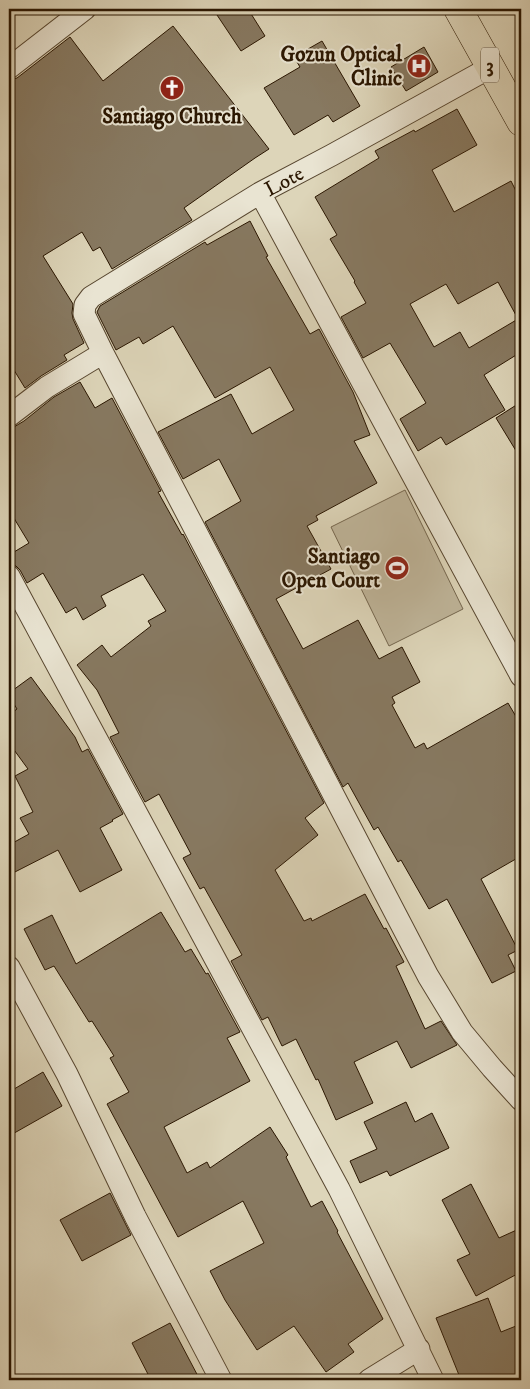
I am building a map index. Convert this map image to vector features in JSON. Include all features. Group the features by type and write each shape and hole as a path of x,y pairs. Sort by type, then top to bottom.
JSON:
{"highway":[{"name":"3","path":"458,9 521,122"}],"street":[{"path":"9,68 85,9"},
{"name":"Lote","path":"103,353 84,314 85,305 91,297 260,194 491,67"},
{"path":"260,194 521,676"},
{"path":"9,416 47,387 103,353 428,976 462,1032 521,1100"},
{"path":"9,576 339,1189 433,1380"},
{"path":"9,967 67,1074 135,1216 220,1380"},
{"path":"369,1380 419,1349"}],"shaded area":[{"name":"Santiago Open Court","path":"405,490 463,609 389,646 331,527"}],"building":[{"path":"213,9 248,9 265,36 241,51"},
{"path":"173,26 269,149 184,208 192,220 112,269 100,247 93,251 82,232 43,256 73,304 73,319 84,343 64,355 67,360 25,388 9,362 9,80 17,78 70,37 103,81"},
{"path":"322,41 360,106 333,122 328,115 294,135 264,88 300,67 294,57"},
{"path":"424,47 438,72 406,91 391,67"},
{"path":"457,109 477,145 432,170 454,212 511,181 521,201 521,352 484,375 505,410 446,445 441,437 418,451 400,419 426,403 390,343 363,358 341,317 366,303 330,239 337,235 315,197 379,158 375,151 414,130 415,132","holes":["498,282 518,319 469,348 460,332 434,347 410,304 446,284 458,304"]},
{"path":"250,221 268,256 266,257 310,334 319,329 353,392 370,435 354,441 377,483 316,516 318,520 307,526 331,569 276,599 303,649 358,620 379,659 402,647 420,682 392,697 395,703 392,705 415,748 424,743 427,749 508,703 521,725 521,856 481,879 518,950 508,955 516,971 492,983 447,899 429,909 401,860 398,862 378,827 374,830 348,783 343,787 205,522 241,501 219,459 183,479 158,432 231,394 252,434 294,410 270,367 215,398 173,326 143,344 139,337 116,350 97,312 100,306 205,242 207,245"},
{"path":"80,382 95,408 112,398 161,491 158,492 183,534 324,803 305,818 318,835 275,870 304,921 311,918 312,921 365,894 404,962 396,966 425,1029 441,1021 457,1045 411,1068 397,1041 354,1062 373,1103 336,1120 318,1079 316,1080 296,1039 282,1046 268,1017 262,1020 231,961 242,955 204,887 200,889 183,858 191,854 159,794 145,802 110,737 119,733 97,690 77,665 102,645 111,657 151,626 148,621 166,611 143,574 101,596 106,606 83,620 76,607 66,613 43,573 27,583 20,570 16,566 9,564 9,555 29,543 9,510 9,430 24,421 54,397"},
{"path":"521,402 521,459 496,418"},
{"path":"31,677 75,737 82,752 88,749 123,814 100,828 122,870 80,892 58,850 9,875 9,845 29,834 20,818 33,812 15,776 28,769 9,743 9,715 17,709 9,693"},
{"path":"161,912 185,952 191,949 206,974 208,973 240,1032 227,1038 250,1081 164,1127 187,1173 207,1162 210,1168 270,1127 288,1155 286,1157 311,1207 322,1201 383,1319 348,1344 354,1352 326,1372 294,1326 257,1350 225,1300 210,1271 264,1243 243,1201 178,1237 107,1104 129,1092 110,1058 114,1056 92,1021 89,1022 54,966 45,970 24,929 52,915 76,964"},
{"path":"43,1072 62,1106 9,1136 9,1092"},
{"path":"406,1102 415,1122 432,1113 449,1148 390,1176 387,1171 360,1183 350,1161 377,1149 364,1122"},
{"path":"471,1184 499,1238 521,1228 521,1272 476,1296 457,1260 470,1254 442,1200"},
{"path":"110,1193 131,1235 82,1261 60,1220"},
{"path":"488,1298 501,1332 521,1324 521,1380 461,1380 436,1318"},
{"path":"170,1323 200,1380 151,1380 132,1343"}],"place":[{"name":"Gozun Optical Clinic","path":"419,66"},
{"name":"Santiago Church","path":"172,88"},
{"name":"Santiago Open Court","path":"397,568"}]}
